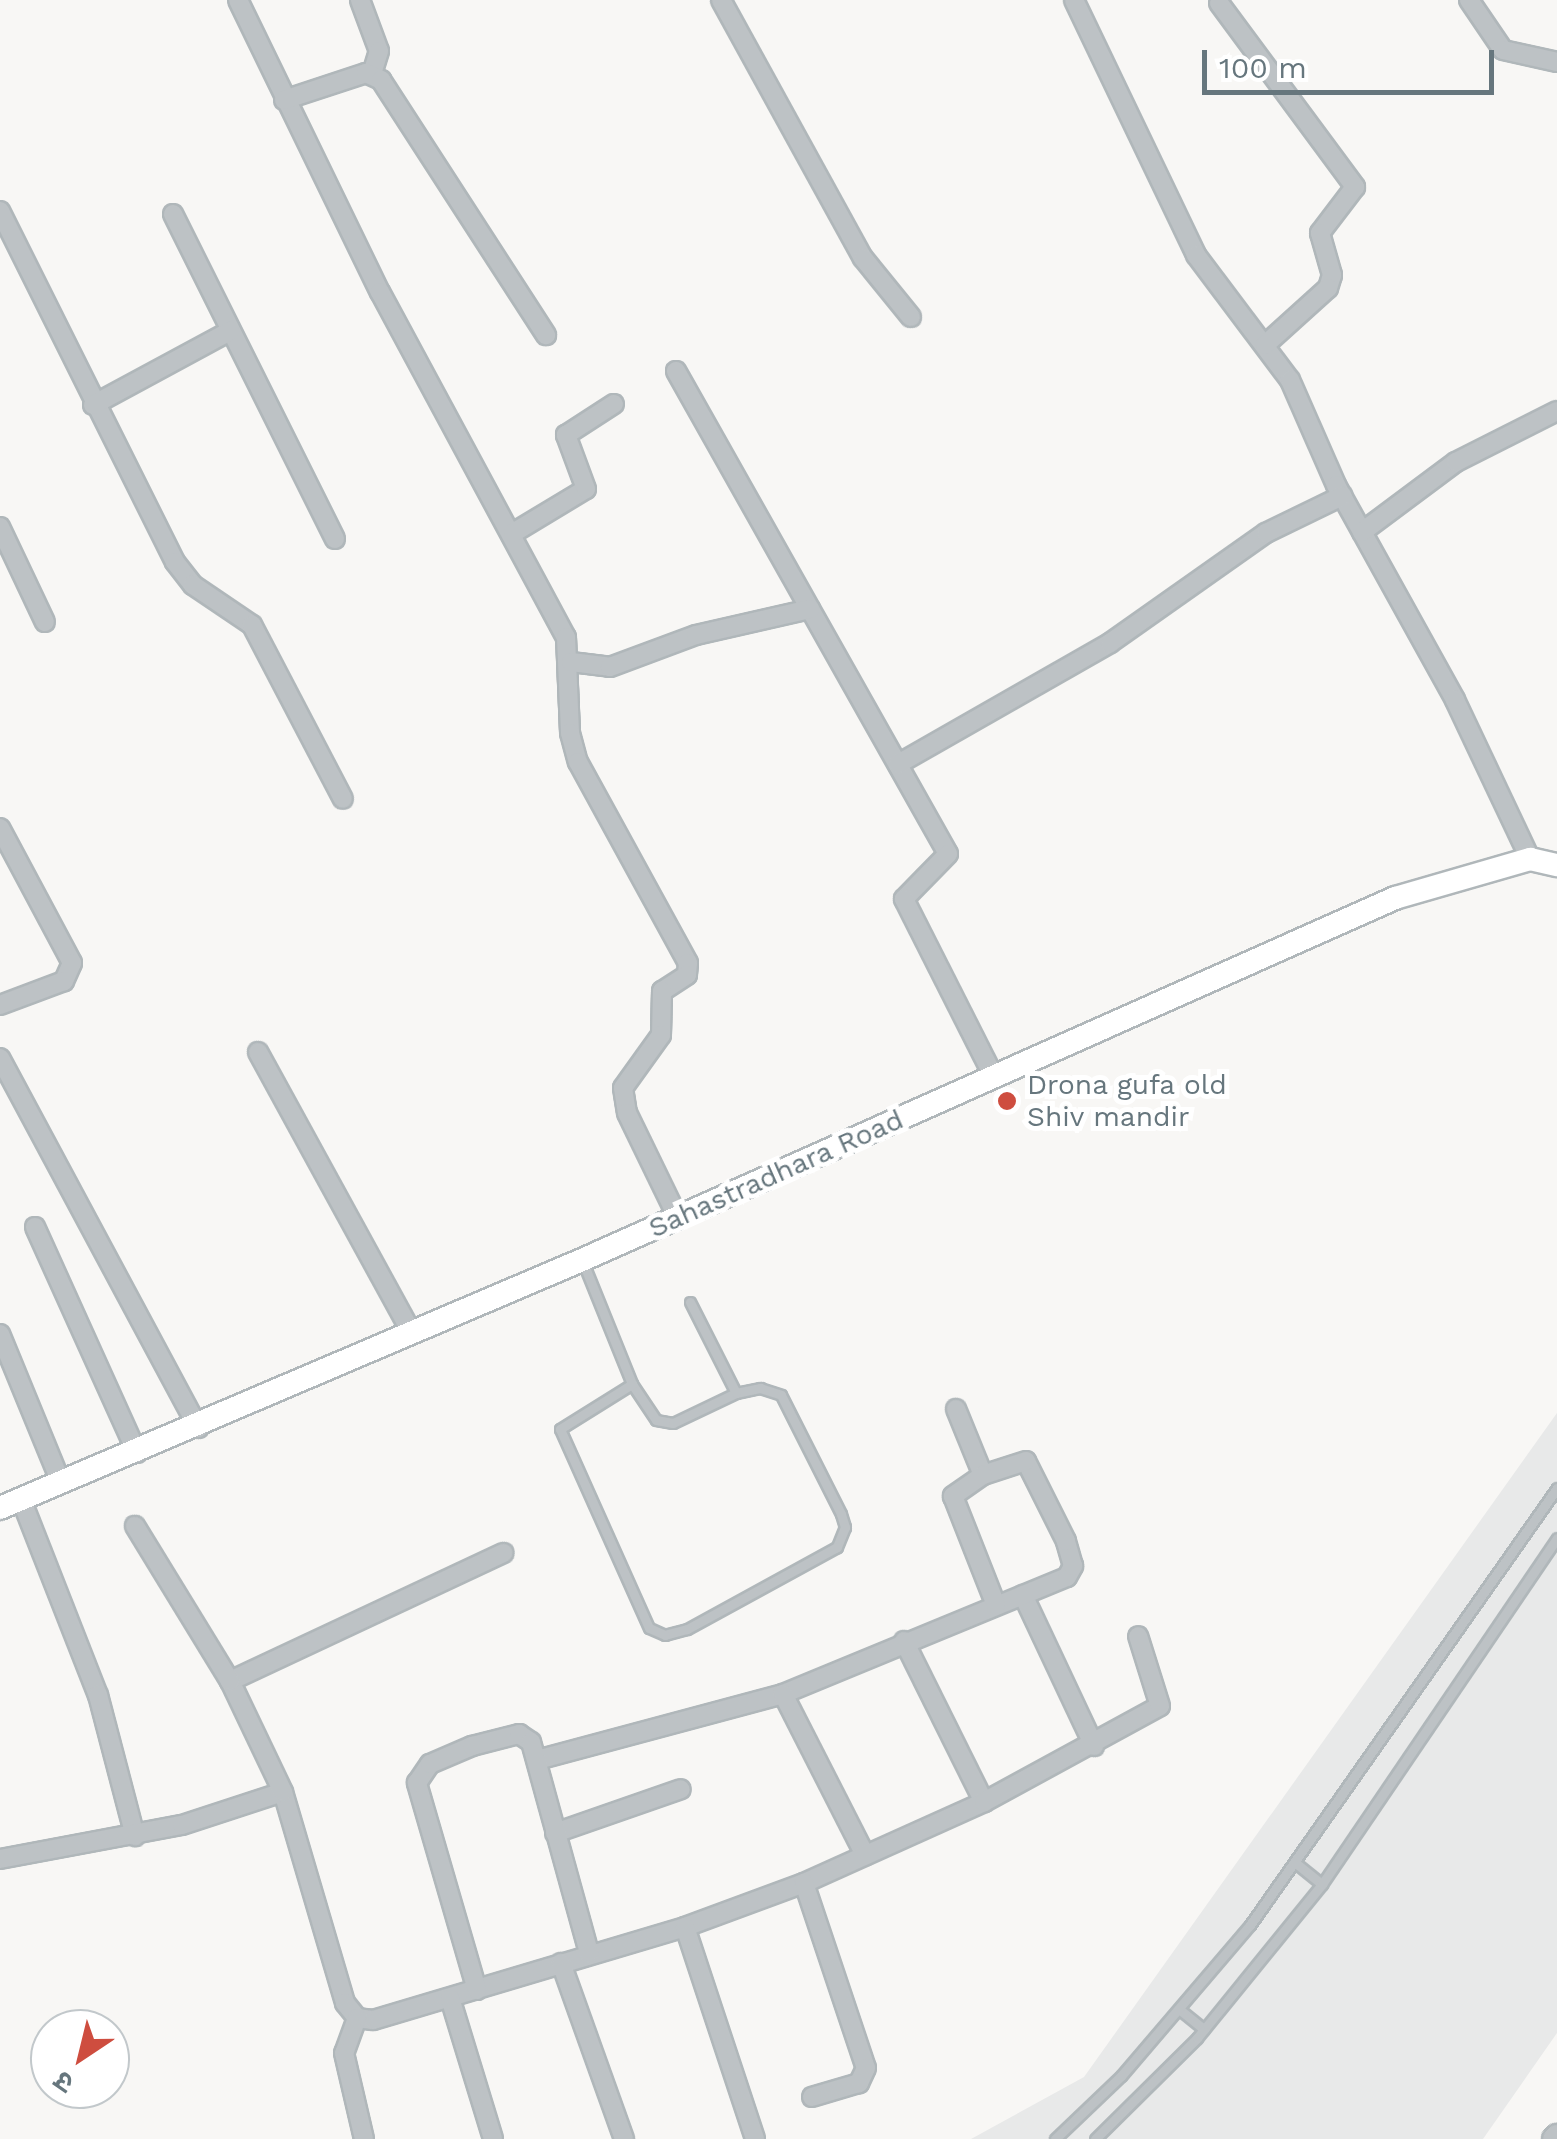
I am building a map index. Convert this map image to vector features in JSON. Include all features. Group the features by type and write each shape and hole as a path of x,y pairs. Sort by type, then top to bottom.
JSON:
{"main road":[{"name":"Sahastradhara Road","path":"11,1503 198,1428 1395,898 1530,859 1557,865"}],"street":[{"path":"238,0 396,324 566,636 571,662 570,734 578,762 690,969 662,991 661,1035 623,1088 624,1106 678,1218"},
{"path":"360,0 379,51 372,74"},
{"path":"720,0 854,243 912,317"},
{"path":"1074,0 1174,216 1212,279 1290,380 1342,496 1455,700 1530,859"},
{"path":"1474,2 1506,53 1557,62"},
{"path":"1219,3 1355,187 1320,233 1332,274 1328,288 1265,345"},
{"path":"284,100 372,74"},
{"path":"372,74 388,87 546,335"},
{"path":"0,212 92,405 182,574 238,610 259,636 343,799"},
{"path":"173,214 334,539"},
{"path":"92,405 230,331"},
{"path":"676,371 948,854 904,899 994,1076"},
{"path":"513,533 586,489 566,435 614,404"},
{"path":"1362,532 1456,462 1557,411"},
{"path":"898,764 1110,644 1266,533 1342,496"},
{"path":"0,526 45,622"},
{"path":"571,662 610,667 696,635 810,608"},
{"path":"0,828 72,963 64,980 0,1006"},
{"path":"258,1052 411,1331"},
{"path":"0,1058 198,1428"},
{"path":"35,1227 137,1452"},
{"path":"0,1334 62,1483"},
{"path":"956,1409 983,1476"},
{"path":"537,1760 784,1694 1070,1574 1066,1541 1030,1464 1021,1461 960,1487 953,1504 996,1605"},
{"path":"11,1503 98,1695 134,1836"},
{"path":"135,1526 230,1681 283,1792 346,2003 357,2018"},
{"path":"230,1681 503,1553"},
{"path":"1023,1596 1094,1746"},
{"path":"357,2018 450,1998 588,1952 684,1927 804,1883 984,1802 1094,1746 1160,1706 1138,1636"},
{"path":"904,1641 984,1802"},
{"path":"784,1694 865,1855"},
{"path":"477,1990 418,1777 443,1757 520,1734 537,1760 588,1952"},
{"path":"555,1833 681,1790"},
{"path":"0,1859 134,1836 283,1792"},
{"path":"804,1883 866,2068 859,2083 812,2098"},
{"path":"684,1927 755,2139"},
{"path":"561,1962 624,2139"},
{"path":"450,1998 493,2139"},
{"path":"357,2018 344,2053 364,2139"}],"lane":[{"path":"582,1260 632,1384 650,1414 667,1424 736,1392 760,1388 781,1395 841,1514 844,1537 831,1552 687,1629 665,1634 643,1622 560,1430 632,1384"},
{"path":"690,1302 736,1392"},
{"path":"1054,2139 1179,2009 1297,1864 1557,1488"},
{"path":"1095,2139 1204,2028 1322,1884 1557,1538"},
{"path":"1297,1864 1322,1884"},
{"path":"1179,2009 1204,2028"}],"shaded area":[{"path":"1557,1413 1557,2033 1483,2139 971,2139 1084,2077"}],"place":[{"name":"Drona gufa old Shiv mandir","path":"1007,1101"}]}
